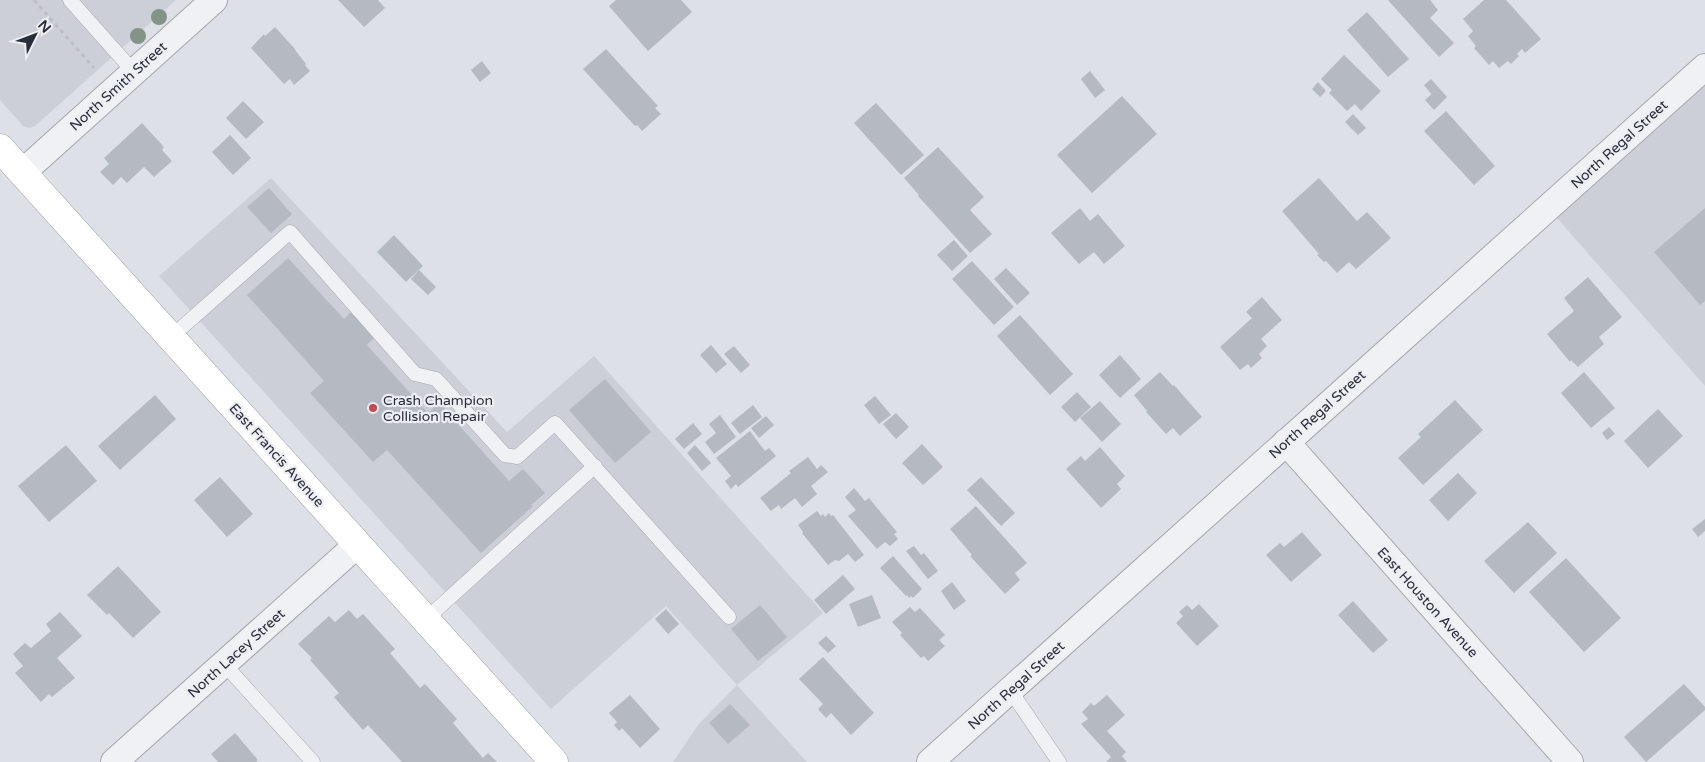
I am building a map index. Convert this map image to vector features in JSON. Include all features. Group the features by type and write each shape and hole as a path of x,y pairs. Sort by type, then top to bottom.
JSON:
{"main road":[{"name":"East Francis Avenue","path":"0,148 554,762"}],"street":[{"name":"North Smith Street","path":"22,172 214,0"},
{"name":"North Regal Street","path":"930,762 1705,67"},
{"name":"East Houston Avenue","path":"1286,442 1570,762"},
{"name":"North Lacey Street","path":"114,762 358,544"}],"lane":[{"path":"70,0 134,72"},
{"path":"171,337 290,232 416,374 436,379 504,456 516,457 555,423 729,617"},
{"path":"425,620 595,466"},
{"path":"224,664 313,762"},
{"path":"1010,690 1060,762"}],"path":[{"path":"34,0 94,68"}],"shaded area":[{"path":"0,0 176,0 35,126 29,128 23,126 0,100"},
{"path":"1705,81 1705,386 1556,217"},
{"path":"271,178 507,432 594,356 823,613 737,685 666,606 551,709 159,276"},
{"path":"737,685 807,762 673,762 698,725"}],"building":[{"path":"338,0 378,0 385,8 364,27"},
{"path":"616,0 681,0 692,12 648,51 609,6"},
{"path":"1388,0 1430,0 1438,10 1430,18 1454,43 1439,57"},
{"path":"1484,0 1506,0 1541,39 1525,53 1522,49 1517,54 1519,56 1511,64 1508,61 1499,68 1493,61 1489,65 1474,48 1476,46 1468,36 1473,31 1463,19"},
{"path":"1367,12 1409,59 1388,77 1347,30"},
{"path":"275,27 295,49 310,71 294,85 290,79 284,84 251,48 264,34 265,36"},
{"path":"606,49 658,106 655,108 661,114 642,131 637,125 635,126 583,69"},
{"path":"1344,55 1381,91 1361,111 1355,104 1347,111 1329,93 1332,90 1321,79"},
{"path":"482,61 491,73 480,82 471,70"},
{"path":"1090,71 1105,90 1095,98 1081,79"},
{"path":"1431,79 1447,97 1434,110 1425,100 1437,89 1431,94 1424,85"},
{"path":"1318,82 1326,91 1320,97 1312,89"},
{"path":"1122,96 1157,134 1092,193 1057,155"},
{"path":"243,101 264,122 246,139 226,118"},
{"path":"876,103 924,155 901,175 854,123"},
{"path":"1446,111 1495,166 1474,185 1424,131"},
{"path":"1353,114 1366,128 1358,135 1345,122"},
{"path":"142,123 164,147 162,150 172,161 154,177 144,167 127,183 121,177 113,185 100,172 109,164 104,158"},
{"path":"230,135 251,158 233,175 212,152"},
{"path":"938,147 984,197 970,210 992,234 970,253 904,178"},
{"path":"1319,178 1357,221 1367,212 1391,238 1356,269 1349,262 1337,273 1326,261 1324,262 1317,255 1319,254 1282,211"},
{"path":"269,188 292,214 271,233 247,207"},
{"path":"1080,208 1090,221 1098,214 1125,246 1104,264 1094,252 1079,264 1051,233"},
{"path":"1705,208 1705,301 1700,305 1654,252"},
{"path":"394,235 423,266 406,282 377,252"},
{"path":"954,240 968,256 952,271 937,255"},
{"name":"Crash Champion Collision Repair","path":"288,258 344,319 352,311 375,337 367,345 428,413 439,403 509,481 523,469 545,493 481,553 387,450 373,462 310,393 324,381 247,295"},
{"path":"972,261 1014,307 994,325 952,279"},
{"path":"1006,268 1030,293 1017,305 994,279"},
{"path":"419,270 436,287 428,295 411,279"},
{"path":"1588,277 1622,317 1599,337 1604,344 1578,367 1571,360 1570,362 1547,334 1574,311 1564,298"},
{"path":"1262,297 1282,320 1261,339 1267,346 1259,354 1262,358 1251,368 1248,364 1240,370 1220,347 1252,318 1246,312"},
{"path":"1020,315 1073,374 1050,395 997,336"},
{"path":"711,345 727,364 716,373 700,355"},
{"path":"734,346 750,365 741,373 724,354"},
{"path":"1120,355 1141,379 1120,398 1099,375"},
{"path":"1160,372 1202,417 1180,436 1173,428 1166,434 1146,412 1134,395"},
{"path":"1584,372 1615,408 1591,428 1561,393"},
{"path":"605,379 651,432 615,463 569,410"},
{"path":"1077,392 1091,407 1075,422 1061,407"},
{"path":"155,395 176,419 120,470 98,446"},
{"path":"875,396 891,415 879,424 864,405"},
{"path":"1455,400 1483,430 1423,485 1398,458 1421,437 1418,434"},
{"path":"1100,401 1121,424 1102,442 1080,418"},
{"path":"753,405 762,417 740,434 731,423"},
{"path":"1658,409 1683,436 1648,468 1624,441"},
{"path":"896,413 909,427 896,439 883,424"},
{"path":"720,415 736,437 714,454 705,442 716,433 709,424"},
{"path":"766,416 774,425 759,438 751,428"},
{"path":"693,423 702,434 684,449 675,439"},
{"path":"1609,427 1615,434 1607,440 1602,433"},
{"path":"750,431 765,451 769,448 776,456 738,487 736,484 731,489 725,481 731,476 716,458"},
{"path":"922,444 943,467 923,485 902,463"},
{"path":"66,445 97,481 49,522 18,486"},
{"path":"695,445 711,463 702,471 687,453"},
{"path":"1100,447 1125,476 1117,484 1121,489 1101,508 1066,469 1081,456 1085,461"},
{"path":"808,457 817,469 821,465 828,472 811,486 817,494 802,507 795,498 781,509 779,505 771,511 760,498 791,473 789,471"},
{"path":"1458,473 1477,493 1448,521 1429,500"},
{"path":"220,477 253,514 227,537 194,500"},
{"path":"981,477 1015,513 1001,526 967,490"},
{"path":"854,488 865,501 869,498 897,532 894,534 898,539 890,546 885,542 877,549 848,516 856,510 845,497"},
{"path":"976,506 1027,563 1015,573 1020,580 1005,594 970,556 972,555 950,529"},
{"path":"817,511 821,516 823,514 825,517 829,513 831,516 833,515 864,555 855,562 848,554 839,561 835,560 828,565 802,533 798,525"},
{"path":"1705,519 1705,531 1698,537 1692,529"},
{"path":"1528,522 1557,553 1514,593 1484,561"},
{"path":"1302,532 1322,555 1291,582 1266,555 1280,543 1284,547"},
{"path":"914,546 921,555 924,553 938,571 928,579 906,551"},
{"path":"893,556 922,589 913,598 906,596 880,568"},
{"path":"1566,558 1621,618 1584,652 1529,592"},
{"path":"118,566 161,612 133,638 109,613 107,615 87,595"},
{"path":"843,575 855,589 826,614 814,600"},
{"path":"952,582 966,601 954,610 941,591"},
{"path":"872,595 881,618 858,627 849,604"},
{"path":"1353,601 1388,640 1373,653 1338,615"},
{"path":"1199,604 1219,626 1197,646 1176,623 1183,616 1179,612 1187,605 1192,610"},
{"path":"760,605 787,637 758,661 731,629"},
{"path":"910,607 915,612 920,608 945,635 939,640 945,646 928,661 924,656 921,658 900,635 902,633 892,622"},
{"path":"666,609 679,624 668,634 655,619"},
{"path":"349,610 357,619 363,614 395,649 390,653 420,688 425,684 457,719 453,723 483,758 488,753 497,762 402,762 368,725 363,730 334,697 339,693 310,660 312,658 298,644 329,616 335,622"},
{"path":"60,612 82,636 57,658 75,678 52,697 49,694 41,702 15,673 23,666 13,654 25,643 31,648 51,631 46,624"},
{"path":"826,636 836,646 828,653 818,643"},
{"path":"823,657 874,713 851,735 831,713 826,718 818,709 823,704 799,679"},
{"path":"1684,684 1705,707 1705,710 1646,762 1624,737"},
{"path":"630,695 660,729 640,748 622,728 619,731 614,725 617,722 609,713"},
{"path":"1107,695 1125,715 1107,731 1126,752 1122,756 1127,762 1106,762 1111,757 1081,724 1088,719 1082,712 1091,703 1094,706"},
{"path":"730,704 750,725 728,744 709,723"},
{"path":"235,733 258,760 256,762 218,762 211,754"}],"place":[{"name":"Crash Champion Collision Repair","path":"373,408"}]}
